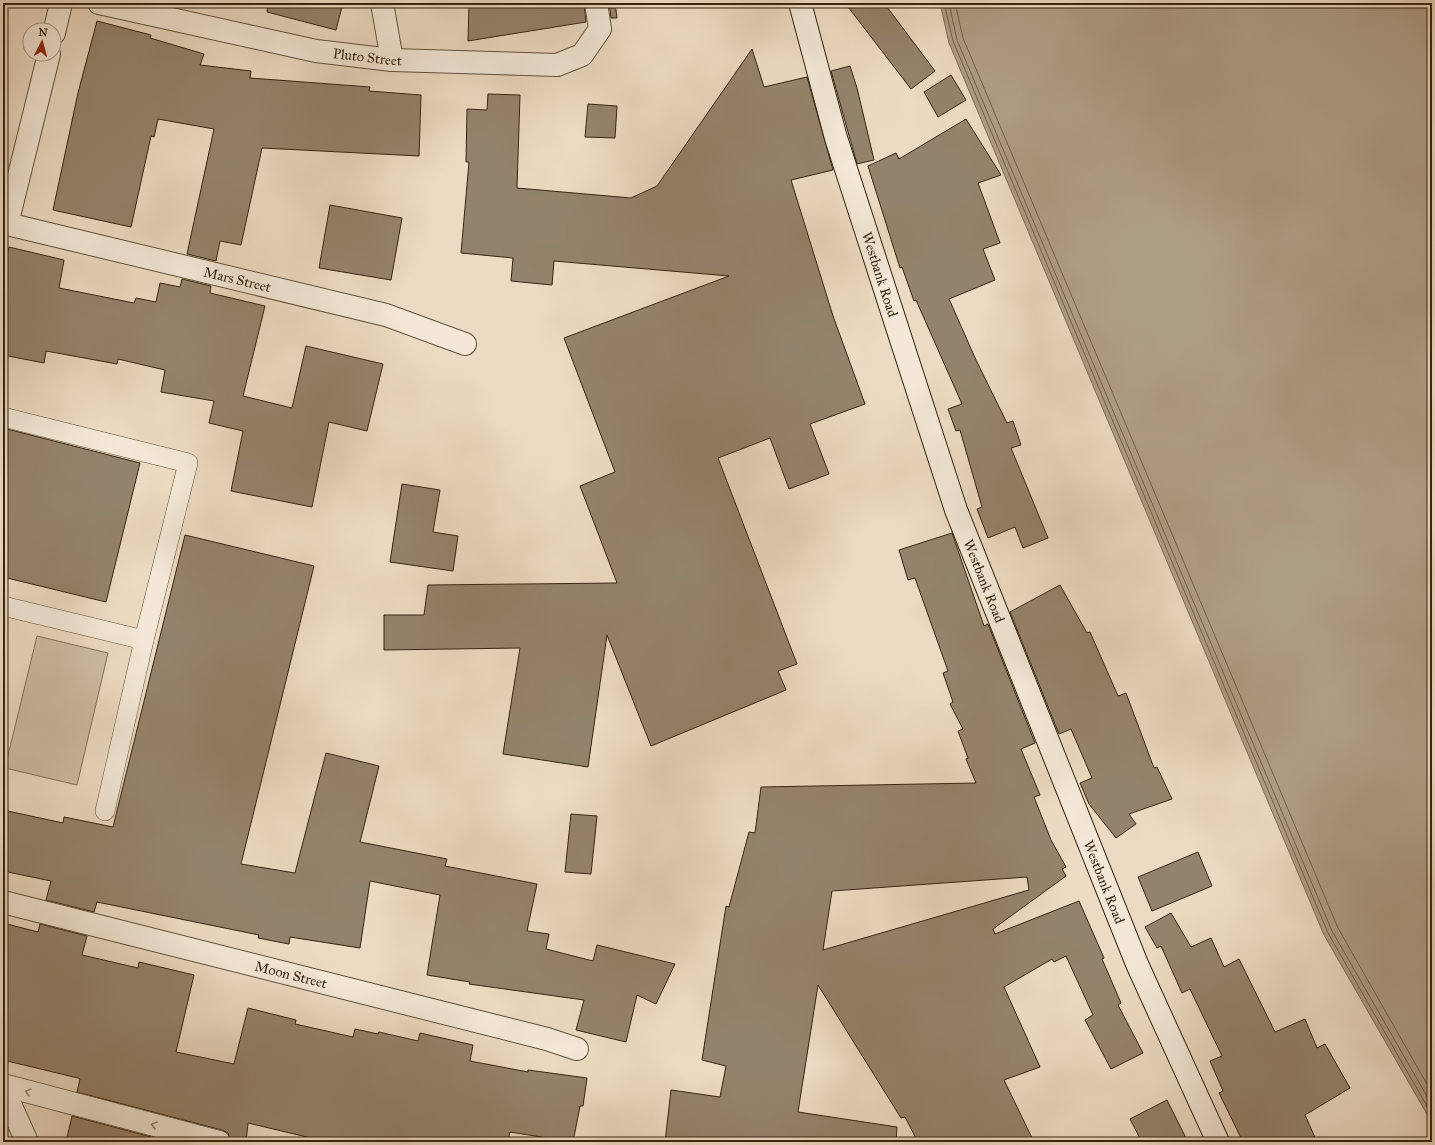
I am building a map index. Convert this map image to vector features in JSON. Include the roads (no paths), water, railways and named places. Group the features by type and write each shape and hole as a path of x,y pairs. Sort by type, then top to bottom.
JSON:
{"street":[{"path":"57,22 61,3"},
{"name":"Pluto Street","path":"99,3 316,51 392,60 557,65 582,55 600,29 596,3"},
{"path":"382,3 392,60"},
{"name":"Westbank Road","path":"800,3 836,138 956,510 1137,964 1218,1142"},
{"name":"Mars Street","path":"47,62 5,224 386,315 465,344"},
{"name":"Moon Street","path":"3,902 547,1039 577,1049"},
{"path":"3,1087 26,1142"},
{"path":"3,1087 218,1142"}],"lane":[{"path":"3,417 188,464 144,640 105,811"},
{"path":"3,606 144,640"}],"water":[{"path":"940,3 1432,3 1432,1123 1324,935 949,43"}]}
